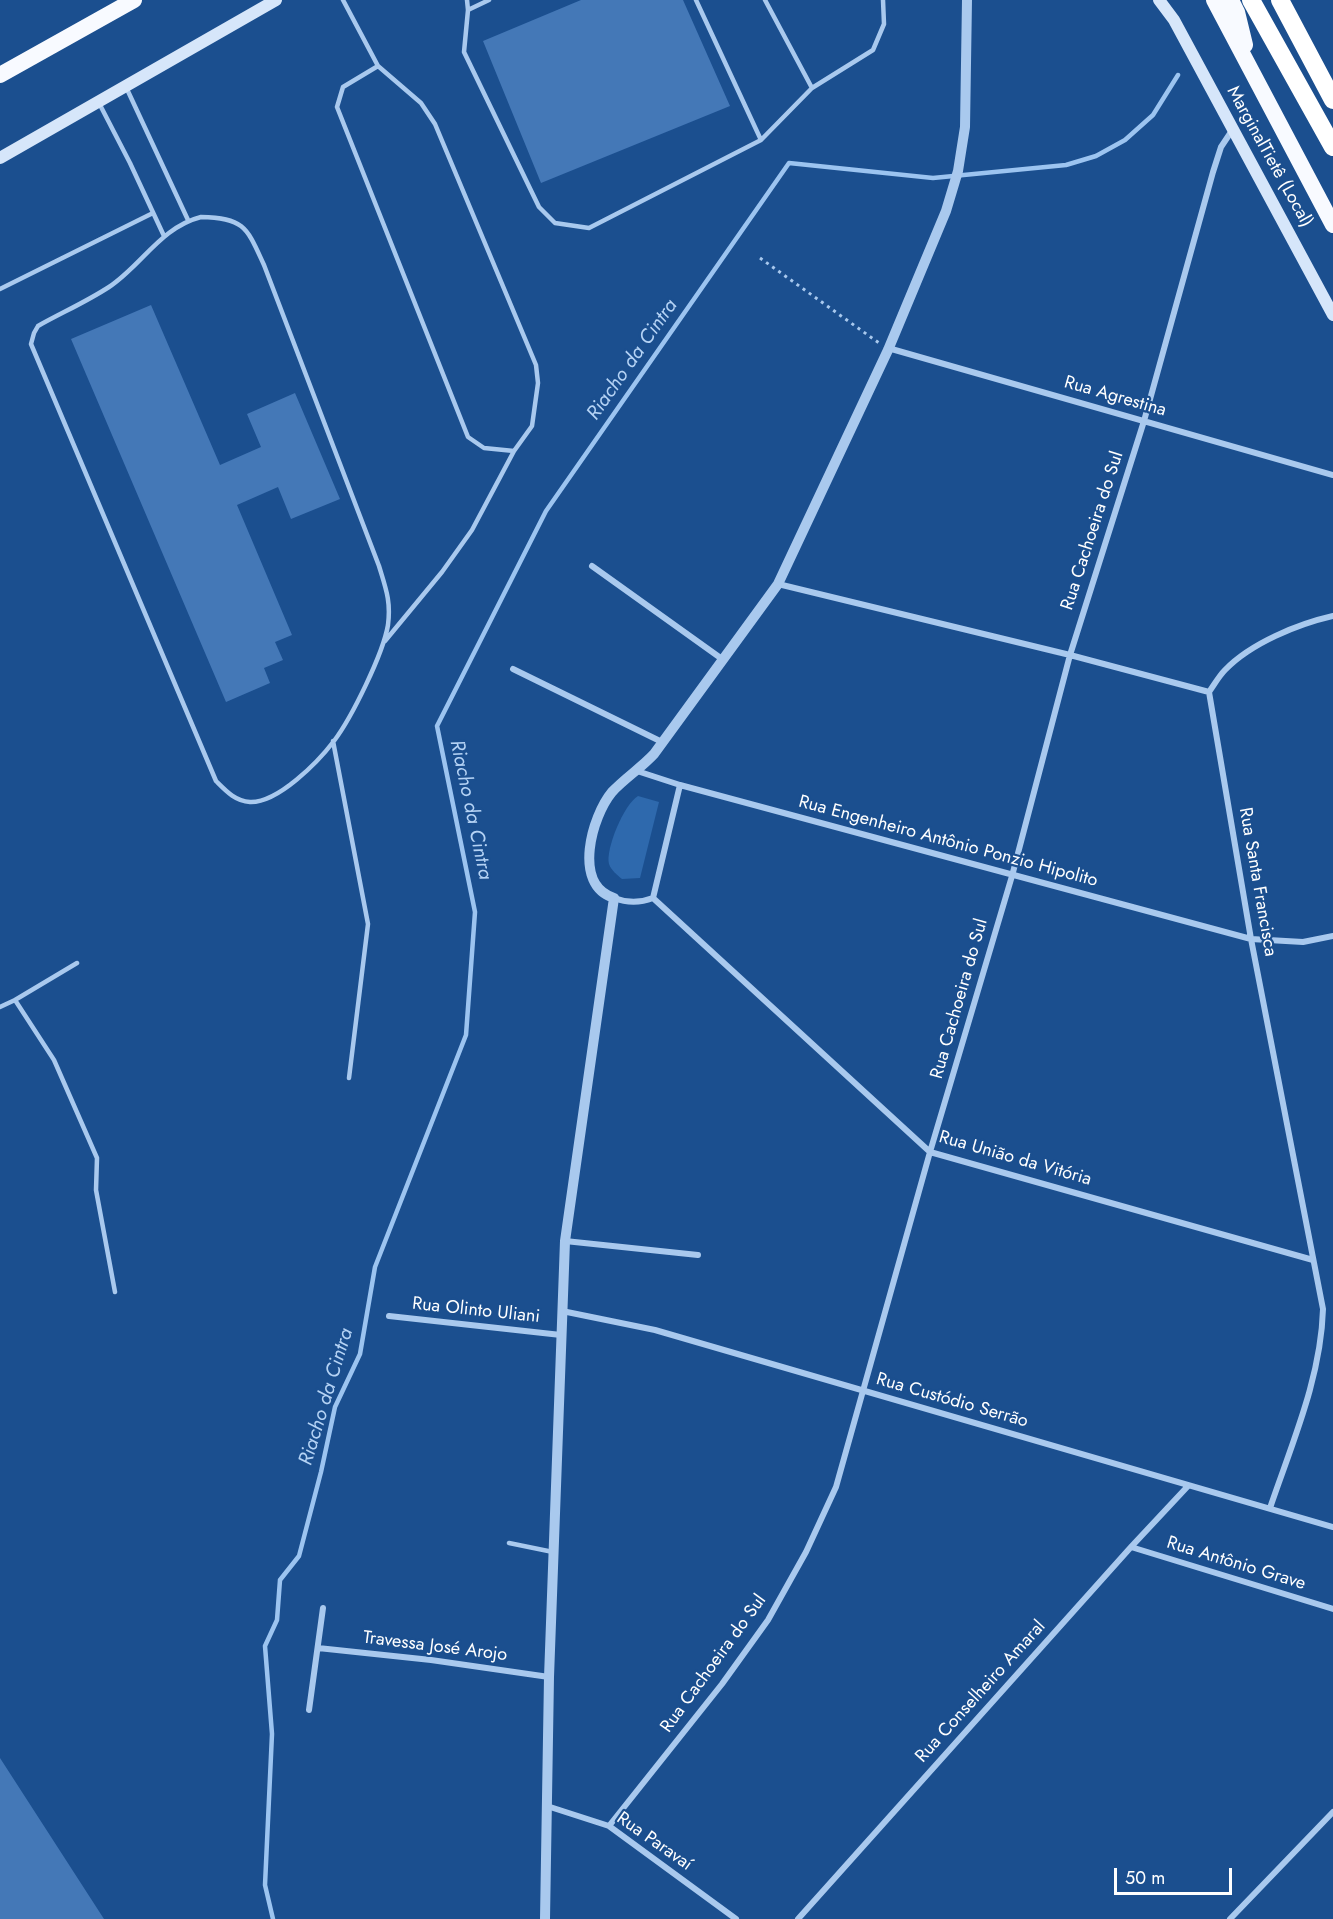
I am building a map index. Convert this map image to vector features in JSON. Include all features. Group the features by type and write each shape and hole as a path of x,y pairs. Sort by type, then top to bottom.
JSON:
{"highway":[{"path":"0,75 134,0"},
{"path":"1214,0 1333,225"},
{"path":"1231,0 1237,12 1250,65"},
{"path":"1251,0 1333,147"},
{"path":"1280,0 1333,100"}],"main road":[{"path":"0,158 276,0"},
{"name":"MarginalTietê (Local)","path":"1160,0 1174,20 1333,315"}],"street":[{"path":"680,785 652,898 624,902 607,896 596,885 588,861 598,816 611,793 654,754 778,584 888,349 946,211 959,165 965,127 967,0"},
{"name":"Rua Cachoeira do Sul","path":"609,1826 722,1684 768,1620 806,1552 836,1487 930,1152 1012,876 1070,655 1144,421 1213,172 1221,147 1233,129"},
{"name":"Rua Agrestina","path":"888,349 1333,475"},
{"path":"592,566 722,659"},
{"path":"778,584 1070,655 1209,692 1225,670 1259,646 1297,626 1333,616"},
{"path":"513,669 662,742"},
{"name":"Rua Santa Francisca","path":"1209,692 1251,939 1323,1309 1318,1358 1308,1397 1270,1508"},
{"name":"Rua Engenheiro Antônio Ponzio Hipolito","path":"637,771 680,785 1012,876 1251,939 1303,942 1333,936"},
{"path":"545,1919 549,1677 566,1241 614,898"},
{"name":"Rua União da Vitória","path":"652,898 930,1152 1313,1260"},
{"path":"566,1241 698,1255"},
{"name":"Rua Custódio Serrão","path":"562,1311 655,1330 1333,1527"},
{"name":"Rua Olinto Uliani","path":"389,1316 561,1335"},
{"name":"Rua Conselheiro Amaral","path":"798,1919 1188,1486"},
{"name":"Rua Antônio Grave","path":"1131,1547 1333,1609"},
{"path":"309,1710 322,1608"},
{"name":"Travessa José Arojo","path":"318,1648 431,1660 549,1677"},
{"name":"Rua Paravaí","path":"547,1806 609,1826 736,1919"},
{"path":"1230,1919 1333,1812"}],"lane":[{"path":"342,0 378,66 421,103 435,124 536,364 538,383 532,426 514,451 472,530 442,572 384,643 357,702 333,741 301,776 275,795 253,802 241,801 216,781 31,344 38,326 108,288 136,265 164,236 188,220 218,217 237,222 249,231 379,566 390,602 384,643"},
{"path":"467,0 464,52 539,207 555,223 589,228 761,140 812,88 873,50 884,24 883,0"},
{"path":"468,10 489,0"},
{"path":"696,0 761,140"},
{"path":"765,0 812,88"},
{"path":"378,66 343,87 338,107 468,437 484,448 514,451"},
{"path":"126,86 188,220"},
{"path":"99,102 164,236"},
{"path":"0,289 153,213"},
{"path":"333,741 368,924 349,1078"},
{"path":"0,1007 77,963"},
{"path":"15,1000 54,1060 97,1158 96,1190 116,1292"},
{"path":"509,1542 554,1553"}],"path":[{"path":"760,258 888,349"}],"shaded area":[{"path":"638,796 659,802 640,878 622,879 609,864 610,849 622,817"}],"building":[{"path":"581,0 683,0 730,106 541,183 483,41"},
{"path":"151,305 220,465 261,447 247,414 295,393 340,499 291,519 278,487 237,505 292,635 275,642 283,660 264,668 270,683 226,702 71,339"},
{"path":"0,1758 104,1919 0,1919"}],"waterway":[{"name":"Riacho da Cintra","path":"273,1919 265,1885 272,1734 265,1646 277,1620 280,1580 299,1556 335,1407 360,1354 375,1267 466,1035 475,912 437,726 546,511 789,163 933,178 1066,165 1096,156 1125,140 1153,115 1178,75"}]}
